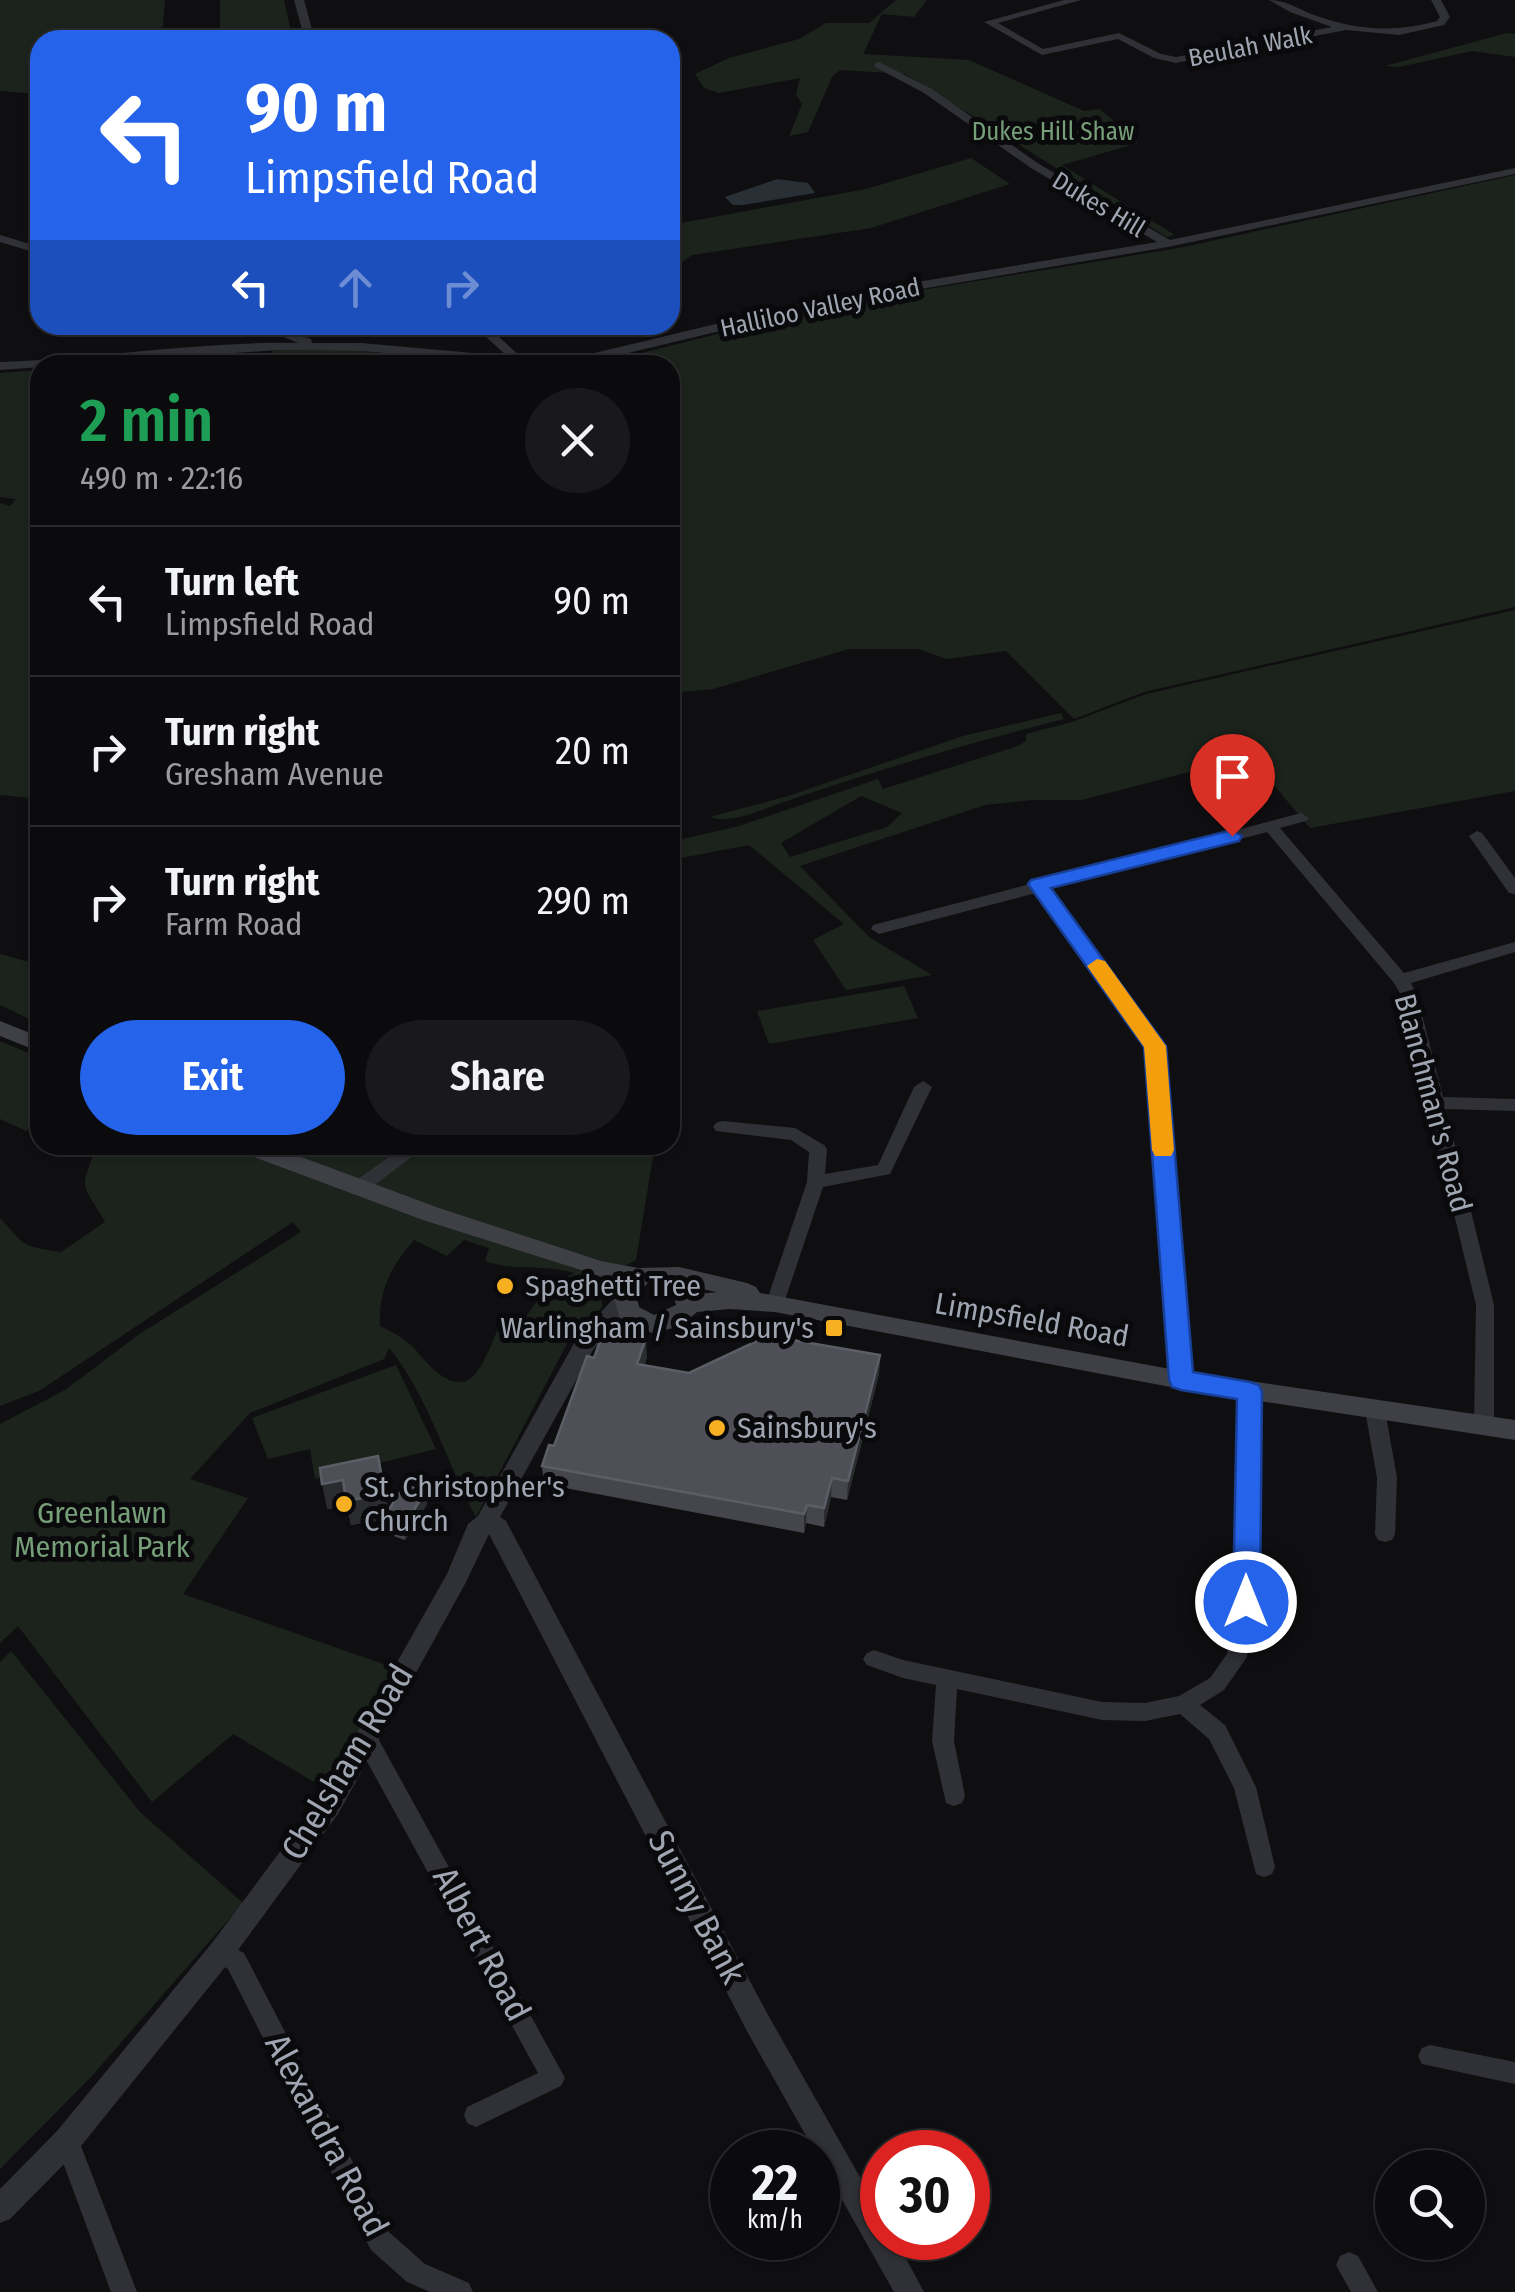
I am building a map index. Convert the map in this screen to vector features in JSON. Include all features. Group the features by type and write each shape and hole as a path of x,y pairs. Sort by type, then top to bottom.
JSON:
{"main road":[{"path":"0,1028 30,1041"},
{"path":"271,1155 357,1189 600,1270 630,1298 668,1322 682,1316 690,1304 690,1292 680,1278 651,1273 630,1298"},
{"name":"Limpsfield Road","path":"680,1278 735,1288 775,1303"},
{"name":"Limpsfield Road","path":"690,1304 730,1300 775,1303 1250,1392 1515,1430"}],"street":[{"path":"299,0 307,30"},
{"name":"Beulah Walk","path":"1076,0 992,19 992,24 1042,52 1121,36 1158,56 1176,60 1343,28"},
{"path":"1274,0 1326,25 1398,31 1436,26 1445,17 1436,0"},
{"name":"Dukes Hill","path":"879,65 928,91 1036,166 1168,244"},
{"name":"Halliloo Valley Road","path":"608,355 834,300 1168,244 1515,171"},
{"path":"0,238 30,248"},
{"path":"287,335 318,347"},
{"path":"489,335 512,355"},
{"name":"Halliloo Valley Road","path":"146,355 318,347 441,355"},
{"name":"Halliloo Valley Road","path":"0,366 30,365"},
{"path":"879,929 1038,884 1301,818"},
{"name":"Blanchman's Road","path":"1270,827 1401,980 1409,995 1485,1305 1484,1424"},
{"path":"1478,836 1515,889"},
{"path":"1038,884 1155,1046 1181,1380"},
{"path":"1401,980 1515,947"},
{"path":"816,1182 884,1170 923,1087"},
{"path":"1436,1104 1515,1106"},
{"path":"722,1126 795,1134 818,1150 816,1182 775,1303"},
{"path":"357,1189 404,1155"},
{"name":"Chelsham Road","path":"0,2208 67,2141 221,1952 328,1806 457,1577 476,1531 488,1521 542,1414 584,1344 630,1298"},
{"path":"874,1659 1102,1711 1145,1712 1184,1704 1217,1684 1238,1658 1246,1602 1250,1392"},
{"path":"1375,1410 1388,1478 1385,1534"},
{"name":"Sunny Bank","path":"488,1521 498,1528 749,2006 910,2292"},
{"path":"948,1678 942,1741 954,1796"},
{"path":"1184,1704 1217,1732 1246,1787 1264,1868"},
{"name":"Albert Road","path":"366,1738 554,2078 476,2115"},
{"name":"Alexandra Road","path":"221,1952 236,1960 380,2242 416,2274 460,2292"},
{"path":"1430,2056 1515,2073"},
{"path":"67,2141 124,2292"},
{"path":"1348,2265 1366,2292"}],"green space":[{"path":"0,0 165,0 163,26 156,30 30,30 30,93 0,91"},
{"path":"220,0 284,0 291,30 220,30"},
{"name":"Dukes Hill Shaw","path":"896,0 927,0 914,17 882,14 863,54 969,60 1084,111 1100,109 1138,143 1062,165 1175,235 1167,237 905,74 840,70 832,77 808,132 789,136 802,104 796,94 800,78 719,93 704,88 695,74 729,58 799,39 826,23 869,23"},
{"path":"1515,34 1515,57 1472,51 1399,67 1385,66"},
{"path":"971,158 1010,184 871,228 692,255 680,263 680,223 866,189"},
{"path":"1515,175 1515,607 1144,692 1074,719 1006,651 946,659 919,649 849,649 713,689 680,692 680,355 634,355 836,304 1179,248"},
{"path":"274,350 400,355 269,355"},
{"path":"30,371 30,798 0,795 0,503 10,506 16,499 0,497 0,373"},
{"path":"1515,610 1515,791 1310,828 1272,783 1231,761 1082,800 985,805 800,866 869,937 932,975 846,990 813,940 844,924 749,845 680,858 680,840 739,826 878,779 883,789 1018,746 1026,741 1026,734 1072,722 1146,694","holes":["861,796 902,813 887,827 790,857 781,843"]},
{"path":"1061,713 1064,719 888,768 747,815 710,817 788,796 963,736"},
{"path":"0,954 30,962 30,1019 0,1005"},
{"path":"904,986 918,1018 769,1044 757,1011"},
{"path":"0,1041 30,1054 30,1128 26,1131 0,1119"},
{"name":"Greenlawn Memorial Park","path":"93,1155 653,1155 636,1260 620,1268 601,1289 602,1307 568,1342 476,1517 426,1407 389,1348 384,1359 250,1413 190,1479 248,1498 183,1594 383,1664 391,1672 326,1789 233,1734 152,1802 18,1626 0,1643 0,1424 65,1390 138,1335 301,1232 293,1222 39,1391 0,1406 0,1218 25,1243 61,1252 105,1222 85,1179","holes":["414,1240 447,1256 464,1240 489,1248 485,1261 574,1273 545,1289 519,1327 501,1323 476,1373 459,1382 441,1375 409,1344 380,1326 381,1302 388,1280"]},
{"path":"396,1365 436,1449 315,1479 310,1449 268,1459 252,1418"},
{"path":"11,1651 140,1812 243,1903 91,2077 0,2169 0,1662"}],"shaded area":[{"path":"777,179 808,183 815,193 743,205 733,205 725,197"}],"building":[{"name":"Sainsbury's","path":"604,1330 646,1338 637,1364 689,1373 755,1342 758,1334 880,1355 848,1481 832,1478 824,1508 807,1505 804,1514 542,1466 549,1445 554,1446 587,1356 594,1358"},
{"path":"378,1456 385,1494 346,1501 343,1480 322,1484 320,1468"},
{"path":"405,1485 425,1492 403,1528 382,1520"}],"slow traffic":[{"path":"1097,966 1155,1046 1163,1150"}],"place":[{"name":"Spaghetti Tree","path":"505,1286"},
{"name":"Warlingham / Sainsbury's","path":"834,1328"},
{"name":"Sainsbury's","path":"717,1428"},
{"name":"St. Christopher's Church","path":"344,1504"}],"route":[{"path":"1232,836 1038,884 1155,1046 1181,1380 1250,1392 1246,1602"}]}
